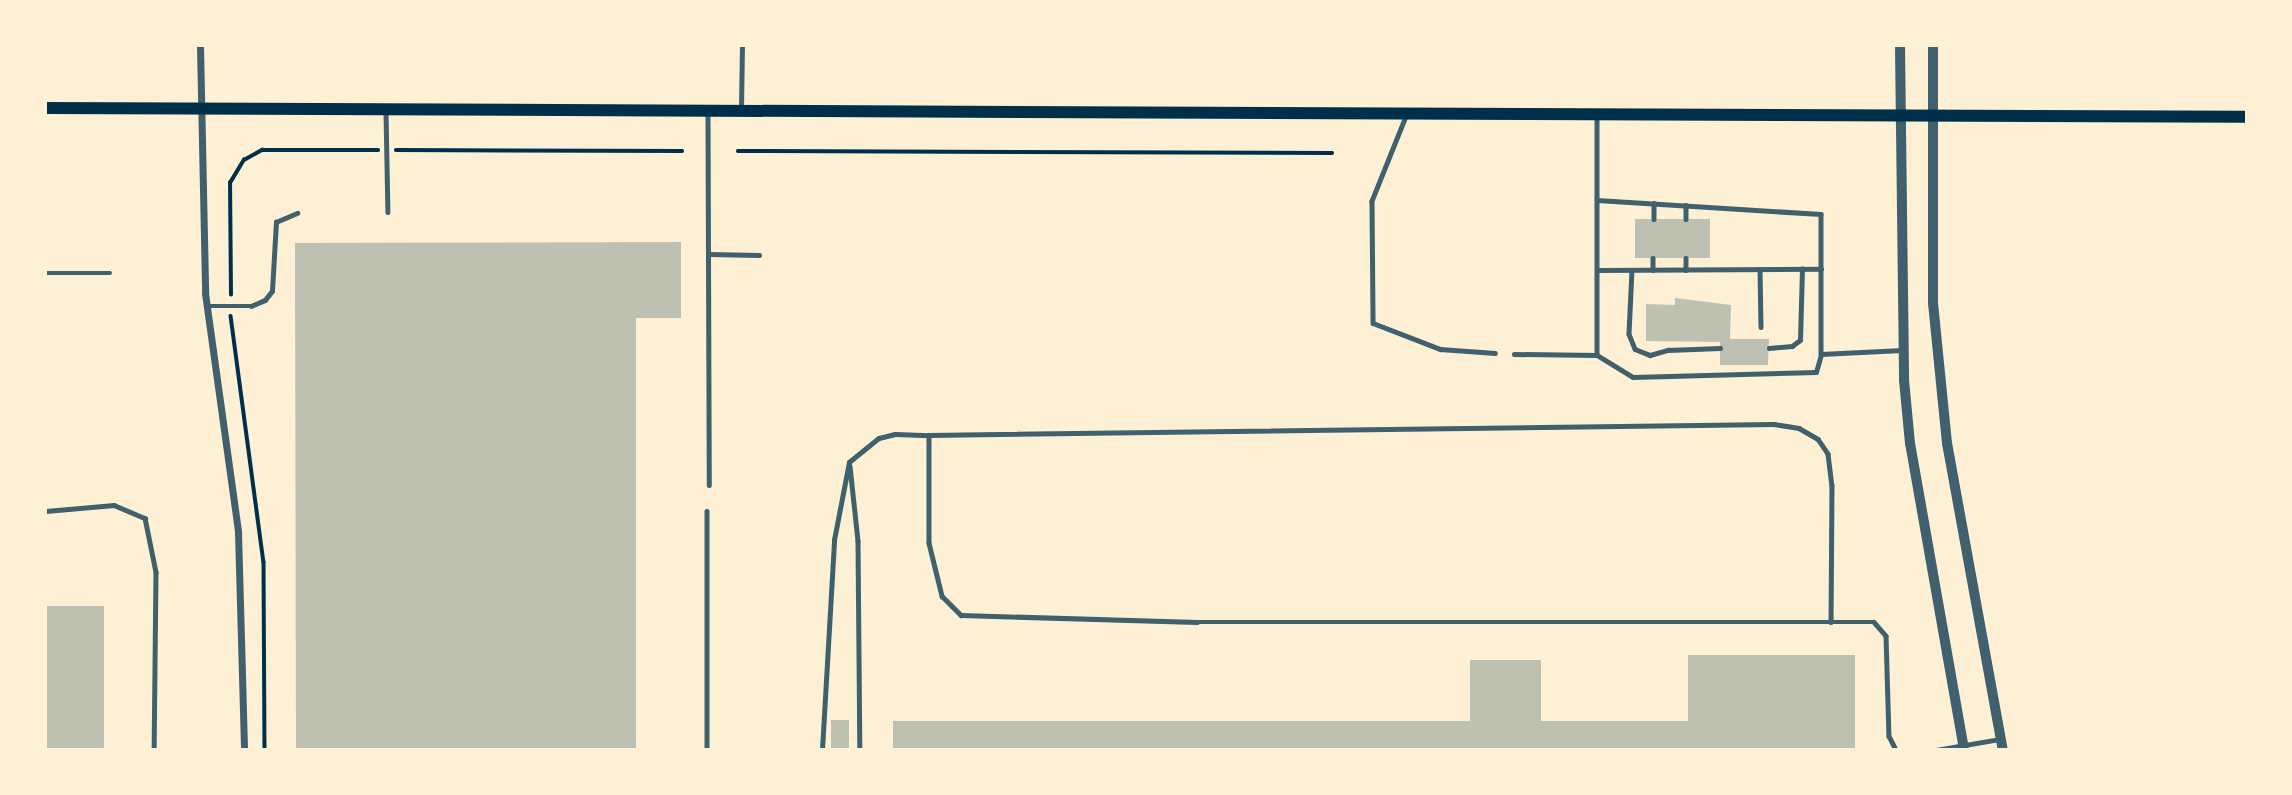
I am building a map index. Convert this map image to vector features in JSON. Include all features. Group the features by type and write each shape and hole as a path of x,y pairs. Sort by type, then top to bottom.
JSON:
{"main road":[{"path":"46,108 200,111 1408,112 2246,117"}],"street":[{"path":"200,46 206,306 238,531 244,750"},
{"path":"1900,46 1902,350 1910,443 1964,747"},
{"path":"1933,46 1933,303 1947,443 2002,744"}],"lane":[{"path":"741,113 742,46"},
{"path":"386,111 388,212"},
{"path":"1408,112 1372,201 1373,323 1440,349 1495,354"},
{"path":"708,113 709,485"},
{"path":"1597,113 1597,355"},
{"path":"1514,354 1597,355 1633,377 1816,372 1821,354 1821,214 1597,200"},
{"path":"1654,203 1654,219"},
{"path":"1686,205 1686,219"},
{"path":"206,306 251,306 272,291 276,222 297,213"},
{"path":"709,254 760,254"},
{"path":"1686,257 1686,270"},
{"path":"1653,258 1653,270"},
{"path":"1769,348 1792,346 1800,340 1802,269"},
{"path":"1597,271 1821,269"},
{"path":"1632,270 1629,334 1635,349 1650,355 1668,350 1720,348"},
{"path":"1760,270 1761,327"},
{"path":"46,273 110,273"},
{"path":"1821,354 1902,350"},
{"path":"822,750 834,540 849,462 879,438 929,435 1774,424 1799,428 1818,439 1828,454 1832,485 1831,622"},
{"path":"929,435 929,543 942,596 961,615 1197,622 1874,622 1886,636 1889,736 1896,750"},
{"path":"849,462 858,541 860,750"},
{"path":"46,511 114,505 145,518 156,572 154,750"},
{"path":"707,511 707,750"},
{"path":"1936,750 2002,744"}],"path":[{"path":"265,750 264,562 231,306 230,183 244,160 262,150 682,151"},
{"path":"738,151 1332,153"}],"building":[{"path":"1635,219 1710,219 1710,258 1635,258"},
{"path":"681,242 681,318 636,318 636,750 296,750 295,243"},
{"path":"1675,298 1731,305 1730,339 1769,339 1768,365 1720,365 1720,342 1646,341 1646,304 1675,305"},
{"path":"46,606 104,606 104,750 46,750"},
{"path":"1688,655 1855,655 1855,750 893,750 893,721 1470,721 1470,660 1541,660 1541,721 1688,721"},
{"path":"831,720 849,720 849,750 831,750"}]}
